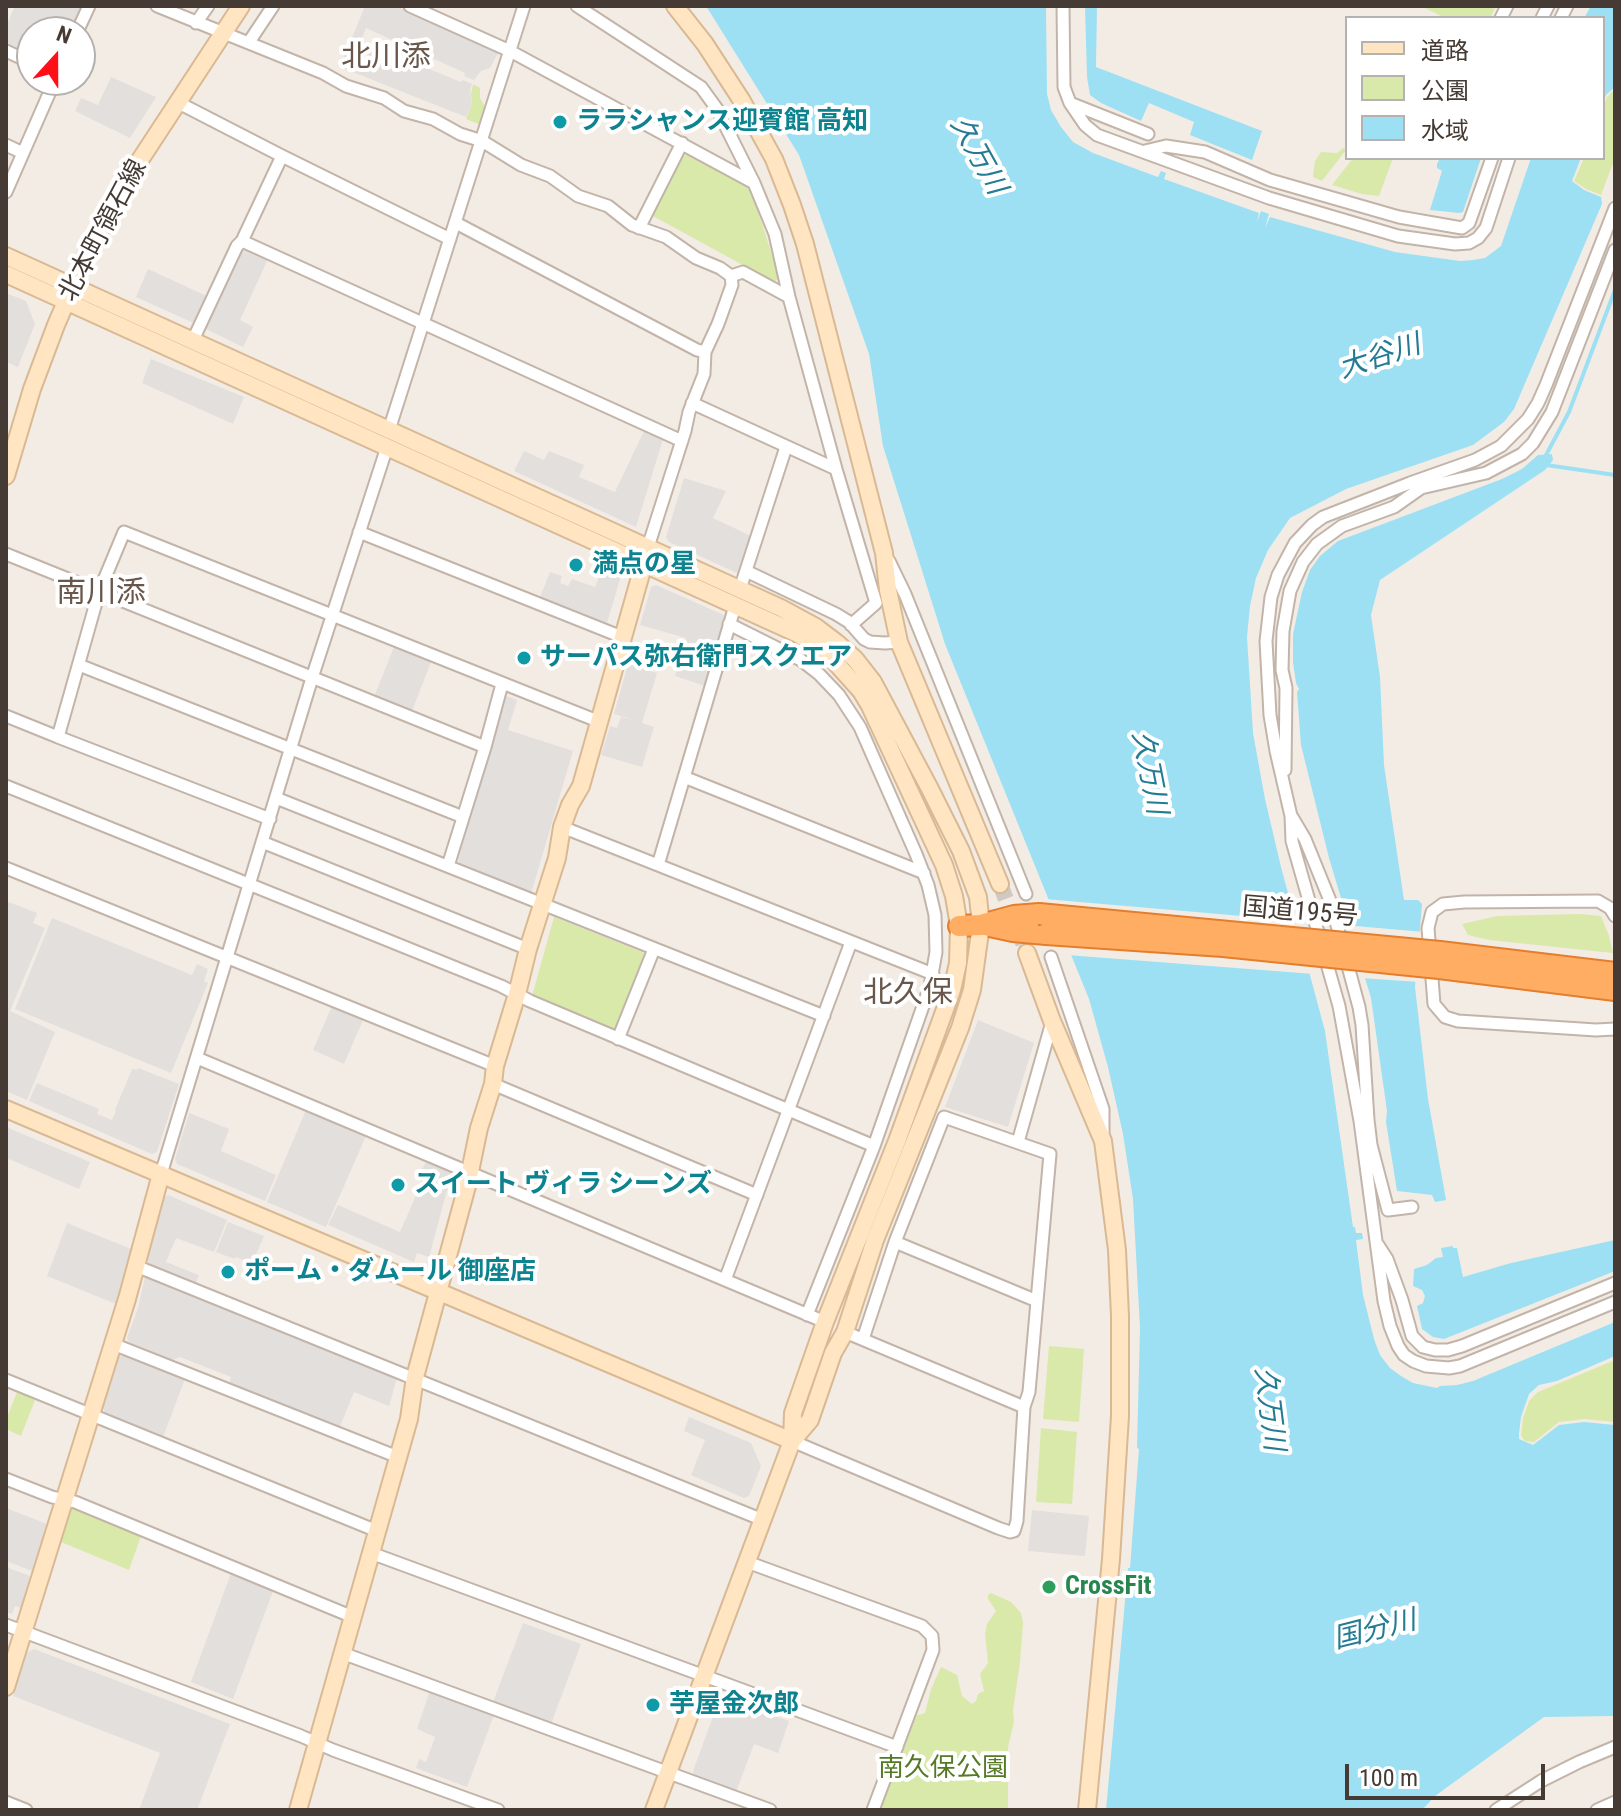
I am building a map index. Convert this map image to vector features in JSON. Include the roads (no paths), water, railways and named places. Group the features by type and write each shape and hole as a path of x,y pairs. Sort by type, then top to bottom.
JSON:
{"highway":[{"name":"国道195号","path":"959,926 1039,914 1440,960 1615,990"},
{"name":"国道195号","path":"981,925 1046,934 1615,973"}],"street":[{"path":"157,6 482,141 521,165 550,176 578,196 608,206 626,221 666,237 696,258 720,268 731,276 732,285 705,352 704,374 692,403 648,547 581,786 562,827 557,858 495,1066 470,1174 415,1377 409,1419 298,1810"},
{"path":"196,23 208,6"},
{"name":"北本町領石線","path":"7,471 32,389 85,258 177,102 241,6"},
{"path":"249,42 273,6"},
{"path":"410,6 510,51 754,183"},
{"path":"6,1687 113,1344 161,1174 312,678 524,6"},
{"path":"577,6 701,87 717,109 754,183 775,234 836,469 876,603 851,625"},
{"path":"675,6 705,44 742,101 774,159 792,205 805,244 884,553 899,642 1000,884"},
{"path":"1063,6 1064,87 1070,103 1085,125 1097,135 1269,198 1398,236 1469,243 1486,228 1508,160"},
{"path":"6,192 48,96"},
{"path":"177,102 450,239"},
{"path":"1070,103 1148,134"},
{"path":"639,228 682,143"},
{"path":"6,145 23,153"},
{"path":"1143,151 1166,146 1205,152 1270,180 1399,217 1462,228 1469,223 1491,160"},
{"path":"193,340 282,156"},
{"path":"1412,1207 1388,1210 1364,1121 1339,1006 1292,841 1291,816 1270,715 1266,641 1271,597 1287,556 1303,533 1323,517 1475,460 1501,446 1518,431 1538,403 1615,208"},
{"path":"456,223 705,352"},
{"path":"242,241 682,441"},
{"path":"1285,783 1283,631 1290,591 1303,562 1317,544 1342,526 1394,507 1421,488 1486,473 1522,454 1533,443 1552,412 1615,250"},
{"path":"6,256 69,294 388,439 648,547 781,608 816,627 855,659 873,682 961,851 978,897 981,925 976,969 965,1014 875,1240 845,1332 833,1353 810,1420 792,1441"},
{"path":"731,276 743,272 789,297"},
{"path":"6,274 193,340 644,564 798,634 820,648 861,691 944,865 959,926 958,963 952,990 897,1141 825,1322 793,1413 792,1441 654,1810"},
{"path":"692,403 836,469"},
{"path":"740,589 786,447"},
{"path":"58,737 99,592 124,532 600,722"},
{"path":"359,532 622,637"},
{"path":"884,553 905,594 1026,894"},
{"path":"6,554 485,747"},
{"path":"746,571 836,614 870,642 899,642"},
{"path":"658,865 735,606"},
{"path":"729,624 801,660 839,695 860,727 924,873 936,926 933,974 874,1146 807,1315"},
{"path":"79,665 463,817"},
{"path":"448,866 502,684"},
{"path":"6,716 270,819"},
{"path":"684,777 924,873"},
{"path":"6,786 501,986 618,1039 874,1146"},
{"path":"276,798 824,1016"},
{"path":"1291,816 1305,839 1331,903 1359,1007 1364,1121 1384,1301 1394,1337 1404,1355 1426,1366 1449,1368 1474,1361 1615,1302"},
{"path":"562,827 933,974"},
{"path":"262,842 528,949"},
{"path":"6,868 495,1066"},
{"path":"1615,916 1610,908 1598,901 1464,902 1443,904 1432,912 1428,928 1434,1004 1445,1017 1458,1021 1615,1029"},
{"path":"725,1280 851,942"},
{"path":"618,1039 654,949"},
{"path":"1027,953 1103,1141"},
{"path":"1051,957 1103,1109 1103,1141 1117,1250 1120,1316 1120,1416 1111,1559 1087,1810"},
{"path":"1018,1142 1052,1021"},
{"path":"197,1058 825,1322"},
{"path":"493,1084 757,1195"},
{"path":"6,1109 1010,1532 1014,1531 1017,1521 1024,1407 1029,1392 1050,1154 944,1117 895,1242 863,1339"},
{"path":"895,1242 1037,1301"},
{"path":"1377,1243 1387,1259 1412,1336 1418,1344 1428,1349 1448,1350 1462,1346 1615,1283"},
{"path":"136,1266 763,1520"},
{"path":"845,1332 1024,1407"},
{"path":"113,1344 398,1457"},
{"path":"6,1380 377,1531"},
{"path":"6,1479 52,1497 75,1502 353,1617"},
{"path":"371,1553 897,1747"},
{"path":"747,1562 922,1626 932,1636 933,1650 873,1810"},
{"path":"6,1625 498,1810"},
{"path":"342,1653 770,1810"},
{"path":"1496,1810 1541,1781 1615,1747"},
{"path":"6,1802 26,1810"},
{"path":"1597,1810 1615,1802"}],"water":[{"path":"706,6 1046,6 1047,94 1051,110 1073,142 1093,153 1158,177 1161,171 1166,173 1164,179 1259,213 1257,222 1261,211 1269,214 1265,228 1270,217 1395,252 1473,260 1485,258 1501,246 1530,160 1580,160 1572,181 1601,197 1602,204 1514,409 1504,422 1473,445 1346,489 1290,518 1268,550 1256,578 1250,606 1247,637 1253,733 1281,867 1325,1031 1353,1227 1356,1233 1362,1233 1363,1239 1356,1240 1363,1295 1380,1355 1390,1368 1413,1383 1437,1388 1473,1381 1615,1322 1615,1356 1557,1381 1539,1385 1529,1394 1521,1417 1519,1439 1533,1445 1559,1425 1584,1422 1615,1425 1615,1716 1544,1717 1435,1796 1422,1810 1106,1810 1139,1449 1140,1328 1133,1199 1123,1134 1089,999 945,644 883,446 869,354 799,155"},
{"path":"1085,6 1097,6 1096,67 1262,131 1252,160 1190,135 1194,122 1149,103 1141,121 1090,95"},
{"path":"1591,6 1615,6 1615,87 1605,98 1605,16 1585,16"},
{"path":"1439,160 1480,160 1463,212 1430,210 1442,171 1437,164"},
{"path":"1552,454 1553,460 1545,470 1380,580 1371,615 1380,677 1384,765 1404,900 1418,900 1422,904 1415,987 1428,1099 1446,1200 1435,1202 1432,1195 1397,1191 1371,998 1329,858 1301,745 1293,634 1310,570 1320,556 1338,541 1502,479 1522,469 1538,455"},
{"path":"1615,1240 1615,1271 1444,1339 1433,1337 1422,1329 1417,1306 1423,1303 1425,1296 1422,1290 1413,1286 1414,1269 1443,1257 1441,1248 1457,1248 1463,1277"}],"waterway":[{"path":"1545,457 1569,412 1615,290"},
{"path":"1546,465 1615,475"}],"tunnel":[{"path":"1000,884 1027,953"}],"place":[{"name":"ララシャンス迎賓館 高知","path":"560,122"},
{"name":"満点の星","path":"576,565"},
{"name":"サーパス弥右衛門スクエア","path":"524,658"},
{"name":"スイート ヴィラ シーンズ","path":"398,1185"},
{"name":"ポーム・ダムール 御座店","path":"228,1272"},
{"name":"CrossFit","path":"1049,1587"},
{"name":"芋屋金次郎","path":"653,1705"}],"district":[{"name":"北川添","path":"386,58"},
{"name":"南川添","path":"101,594"},
{"name":"北久保","path":"908,994"}],"water label":[{"name":"久万川","path":"977,156"},
{"name":"大谷川","path":"1380,358"},
{"name":"久万川","path":"1148,773"},
{"name":"久万川","path":"1268,1409"},
{"name":"国分川","path":"1375,1631"}],"park label":[{"name":"南久保公園","path":"943,1769"}]}
